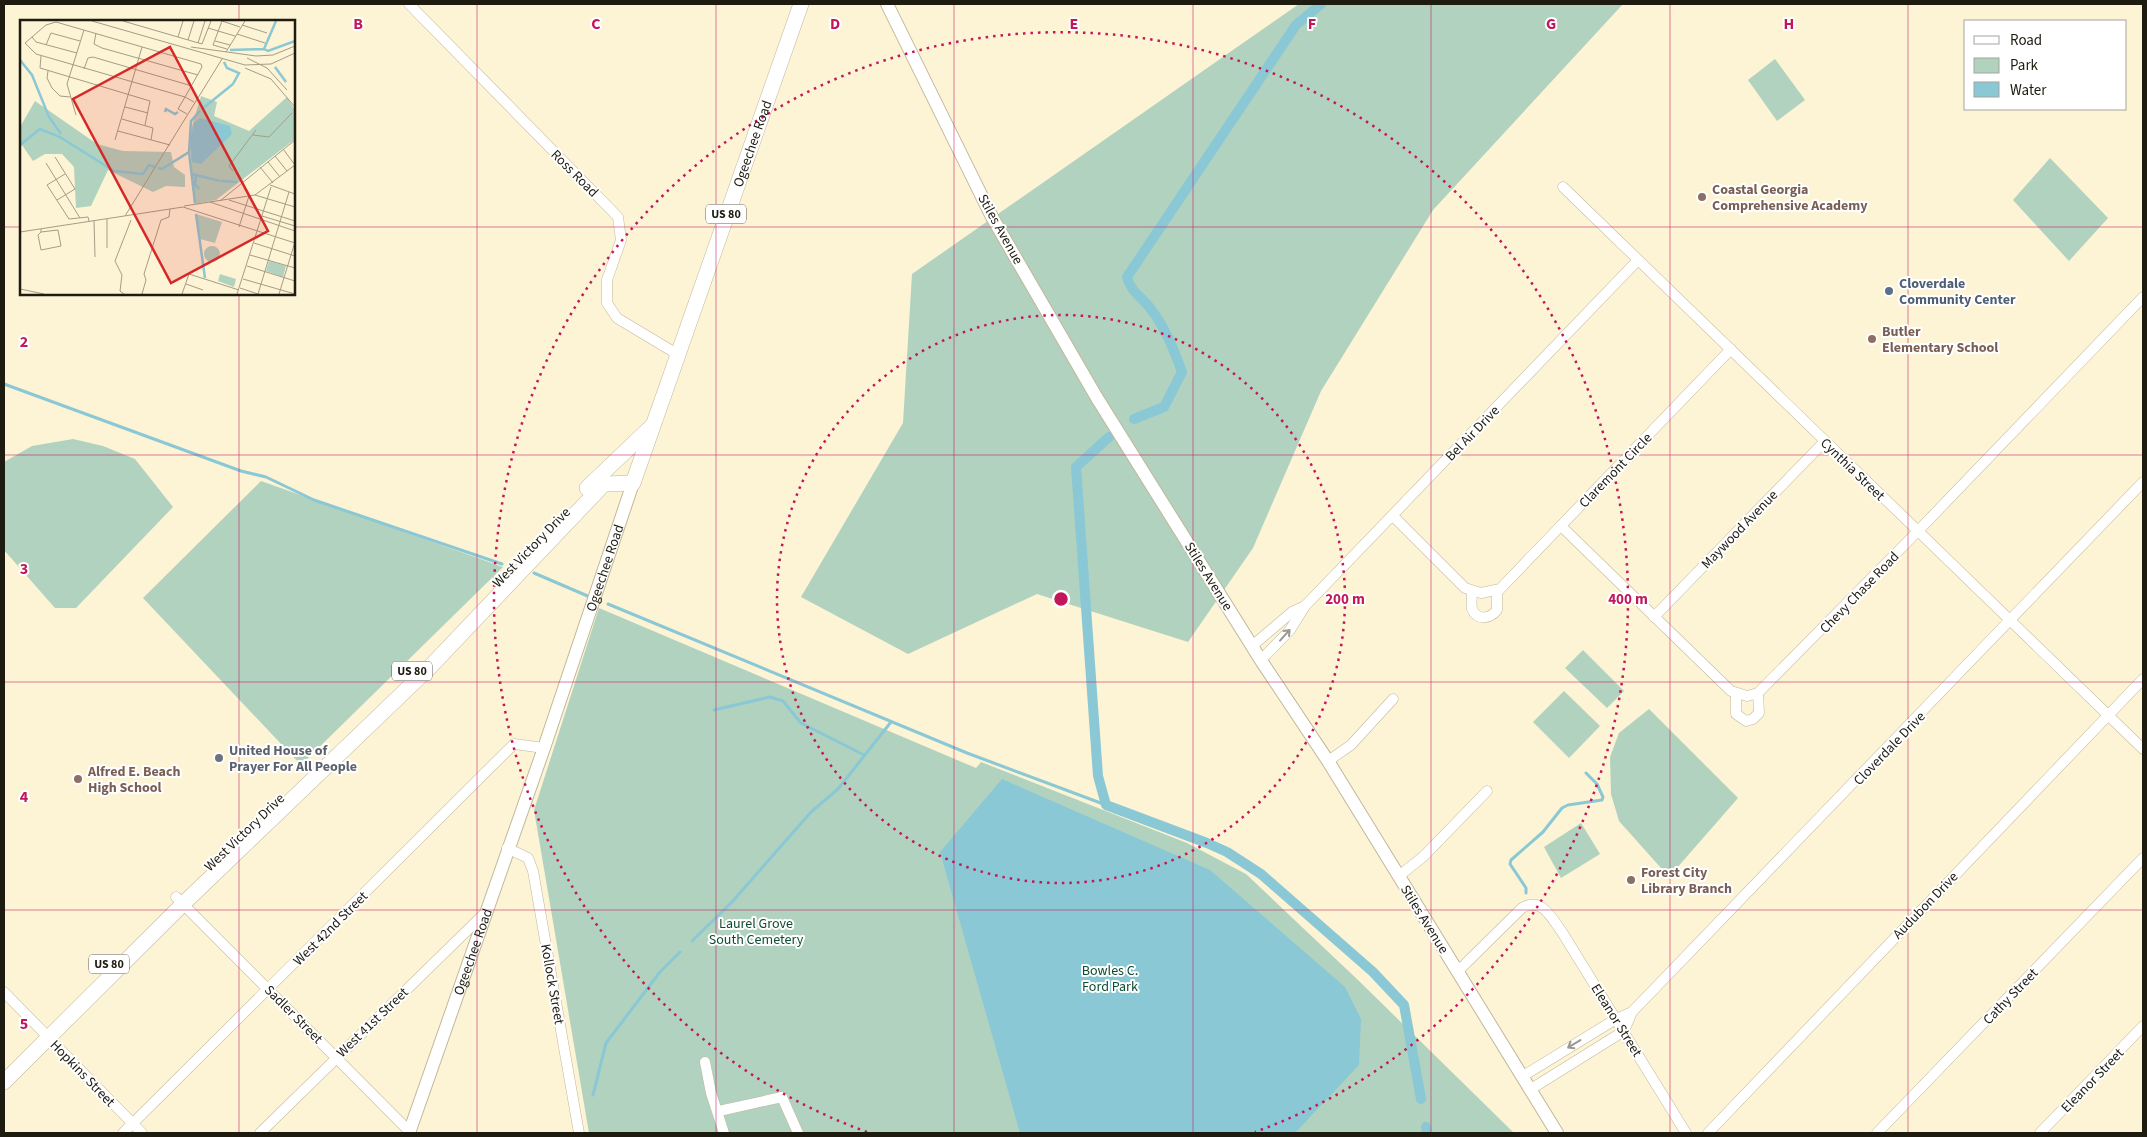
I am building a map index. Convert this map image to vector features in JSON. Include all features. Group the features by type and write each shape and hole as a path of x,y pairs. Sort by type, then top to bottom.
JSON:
{"main road":[{"name":"Ogeechee Road","path":"633,484 800,4"},
{"name":"West Victory Drive","path":"4,1082 46,1034 424,660 597,478 653,426"},
{"name":"West Victory Drive","path":"180,900 430,667 604,484 633,484"},
{"name":"West Victory Drive","path":"4,1069 46,1034"}],"street":[{"name":"Ross Road","path":"409,4 618,217 621,240 607,280 607,303 617,318 677,354"},
{"name":"Stiles Avenue","path":"888,4 992,217 1097,398 1252,646 1328,761 1557,1133"},
{"name":"Cynthia Street","path":"1563,187 2143,750"},
{"name":"Bel Air Drive","path":"1261,660 1286,634 1305,606 1638,260"},
{"name":"Chevy Chase Road","path":"1758,694 1918,532 2143,297"},
{"name":"Claremont Circle","path":"1497,590 1509,582 1731,349"},
{"name":"Maywood Avenue","path":"1654,617 1825,441"},
{"name":"Cloverdale Drive","path":"1624,1031 1632,1012 2143,482"},
{"name":"Ogeechee Road","path":"410,1132 544,748 633,484"},
{"path":"1393,516 1450,574 1472,591 1481,593 1497,590 1497,610 1485,618 1478,615 1473,610 1472,591"},
{"path":"1561,526 1736,694 1747,696 1758,694 1759,713 1753,719 1746,721 1736,714 1736,694"},
{"name":"Bel Air Drive","path":"1252,646 1292,612 1305,606"},
{"name":"Audubon Drive","path":"1708,1133 2143,679"},
{"path":"1328,761 1351,745 1394,699"},
{"name":"West 42nd Street","path":"123,1133 514,744 544,748"},
{"path":"1399,876 1428,852 1488,790"},
{"name":"Kollock Street","path":"508,848 528,858 533,871 580,1133"},
{"name":"Cathy Street","path":"1876,1133 2143,858"},
{"name":"Sadler Street","path":"180,900 410,1132"},
{"name":"Eleanor Street","path":"1458,972 1522,908 1536,904 1545,909 1624,1031 1686,1133"},
{"name":"West 41st Street","path":"260,1133 336,1056 485,913"},
{"name":"Hopkins Street","path":"4,992 142,1133"},
{"name":"Cloverdale Drive","path":"1523,1076 1616,1019 1632,1012"},
{"name":"Eleanor Street","path":"2040,1133 2143,1026"},
{"path":"1531,1089 1624,1031"},
{"path":"705,1062 724,1133"},
{"path":"719,1112 782,1097 798,1133"}],"green space":[{"path":"1299,4 1623,4 1433,210 1321,391 1253,548 1188,642 1037,594 908,654 801,597 903,423 912,274"},
{"path":"1775,59 1805,100 1777,121 1748,80"},
{"path":"2050,158 2108,218 2069,261 2013,200"},
{"path":"73,439 103,446 135,459 173,507 76,608 55,608 4,550 4,462 32,446"},
{"path":"261,481 503,567 301,765 143,598"},
{"name":"Laurel Grove South Cemetery","path":"599,608 976,768 981,762 1187,843 1246,874 1359,981 1514,1133 589,1133 534,810"},
{"path":"1583,650 1624,691 1607,708 1565,668"},
{"path":"1564,691 1600,726 1569,758 1533,722"},
{"path":"1649,709 1738,798 1669,877 1619,821 1611,794 1610,757 1619,733"},
{"path":"1581,823 1600,854 1561,878 1544,847"}],"water":[{"name":"Bowles C. Ford Park","path":"1002,779 1210,870 1345,987 1361,1019 1359,1065 1295,1133 1020,1133 940,852"}],"waterway":[{"path":"1134,419 1164,407 1182,372 1165,331 1147,304 1133,290 1127,277 1296,25 1321,4"},
{"path":"4,384 241,471 266,477 314,500 502,564"},
{"path":"1109,437 1076,467 1098,776 1106,805 1227,852 1261,874 1373,972 1404,1005 1421,1099"},
{"path":"534,573 590,597"},
{"path":"608,604 967,753 1106,805"},
{"path":"714,710 770,697 783,701 801,723 864,755"},
{"path":"692,941 732,902 811,812 838,789 891,722"},
{"path":"1526,893 1526,888 1510,864 1511,860 1543,832 1562,808 1568,805 1602,800 1603,797 1597,784 1586,773"},
{"path":"593,1095 606,1043 660,972 680,952"},
{"path":"1426,1127 1427,1133"}],"place":[{"name":"Coastal Georgia Comprehensive Academy","path":"1702,197"},
{"name":"Cloverdale Community Center","path":"1889,291"},
{"name":"Butler Elementary School","path":"1872,339"},
{"name":"United House of Prayer For All People","path":"219,758"},
{"name":"Alfred E. Beach High School","path":"78,779"},
{"name":"Forest City Library Branch","path":"1631,880"}]}
